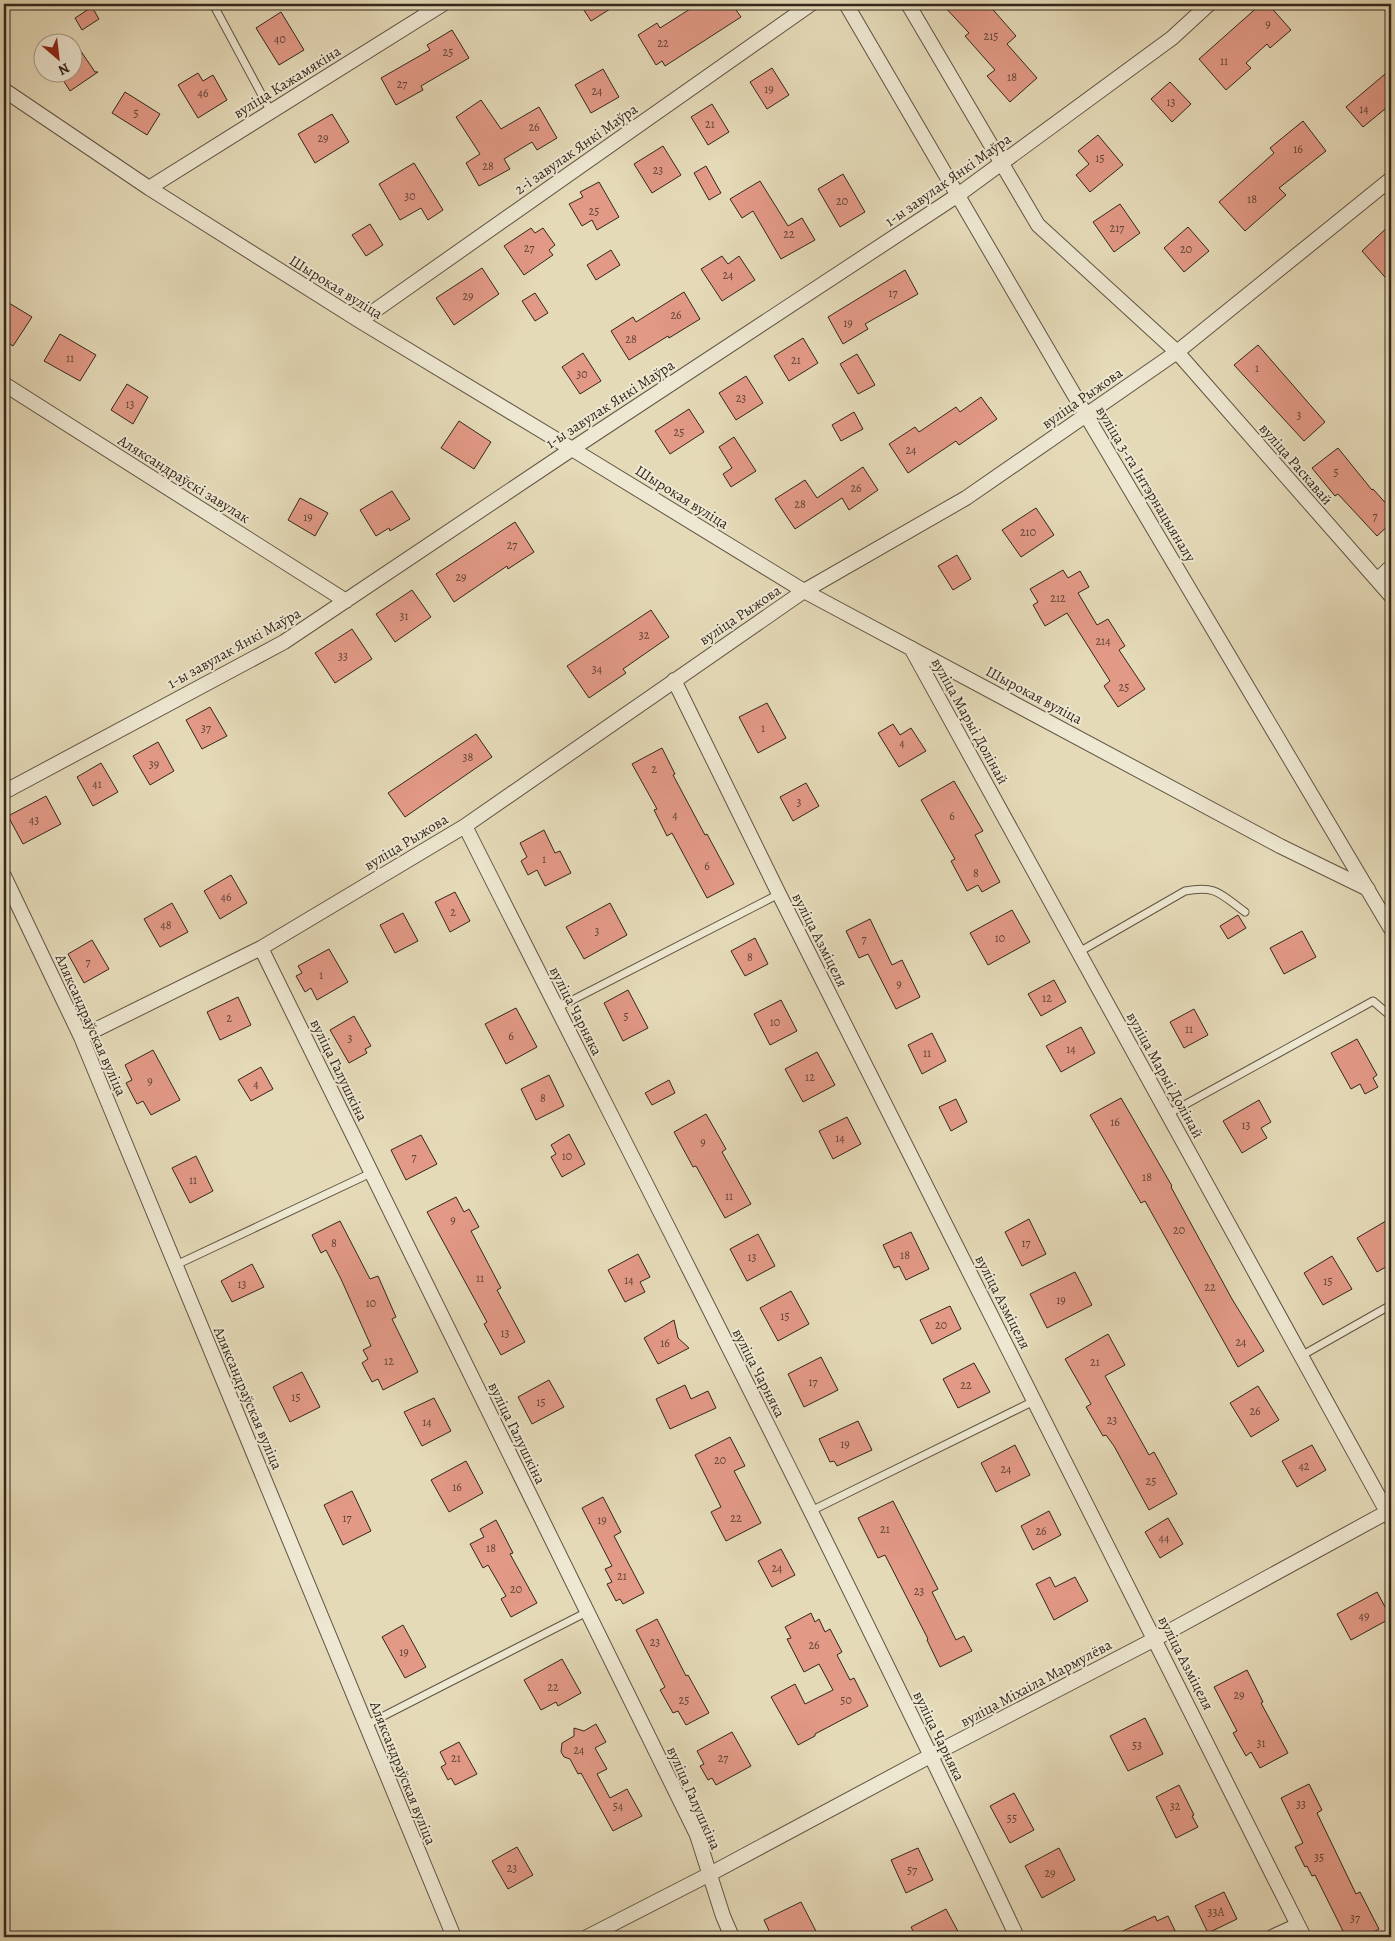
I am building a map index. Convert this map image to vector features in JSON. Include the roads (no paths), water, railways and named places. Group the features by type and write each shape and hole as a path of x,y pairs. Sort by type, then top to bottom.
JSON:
{"street":[{"name":"вуліца Кажамякіна","path":"149,188 270,112 422,10 442,4"},
{"name":"2-і завулак Янкі Маўра","path":"360,321 811,4"},
{"name":"вуліца 3-га Інтэрнацыяналу","path":"846,4 1086,415 1391,929"},
{"name":"вуліца Раскавай","path":"908,4 1038,225 1177,352 1391,596"},
{"name":"1-ы завулак Янкі Маўра","path":"4,792 284,642 572,449 958,195 1172,38 1209,4"},
{"name":"Шырокая вуліца","path":"4,90 149,188 360,321 804,591 1280,846 1368,889"},
{"name":"вуліца Рыжова","path":"81,1037 261,948 465,826 804,591 966,498 1177,352 1391,179"},
{"name":"Аляксандраўскі завулак","path":"4,384 346,601"},
{"path":"1377,580 1391,567"},
{"name":"вуліца Марыі Долінай","path":"911,647 1390,1514"},
{"name":"вуліца Азміцеля","path":"674,680 779,894 1304,1937"},
{"name":"вуліца Чарняка","path":"465,826 811,1511 932,1755 1017,1937"},
{"name":"Аляксандраўская вуліца","path":"4,876 81,1037 454,1937"},
{"name":"вуліца Галушкіна","path":"261,948 697,1835 722,1916 732,1937"},
{"name":"вуліца Міхаіла Мармулёва","path":"587,1937 710,1874 1390,1514"},
{"path":"1272,1937 1298,1924"}],"lane":[{"path":"213,4 270,112"},
{"path":"1078,952 1185,891 1203,888 1214,890 1245,912"},
{"path":"556,1008 779,894"},
{"path":"1168,1114 1373,1001 1387,1013"},
{"path":"176,1265 371,1173"},
{"path":"1301,1356 1391,1305"},
{"path":"811,1511 1035,1400"},
{"path":"366,1725 587,1612"}]}
